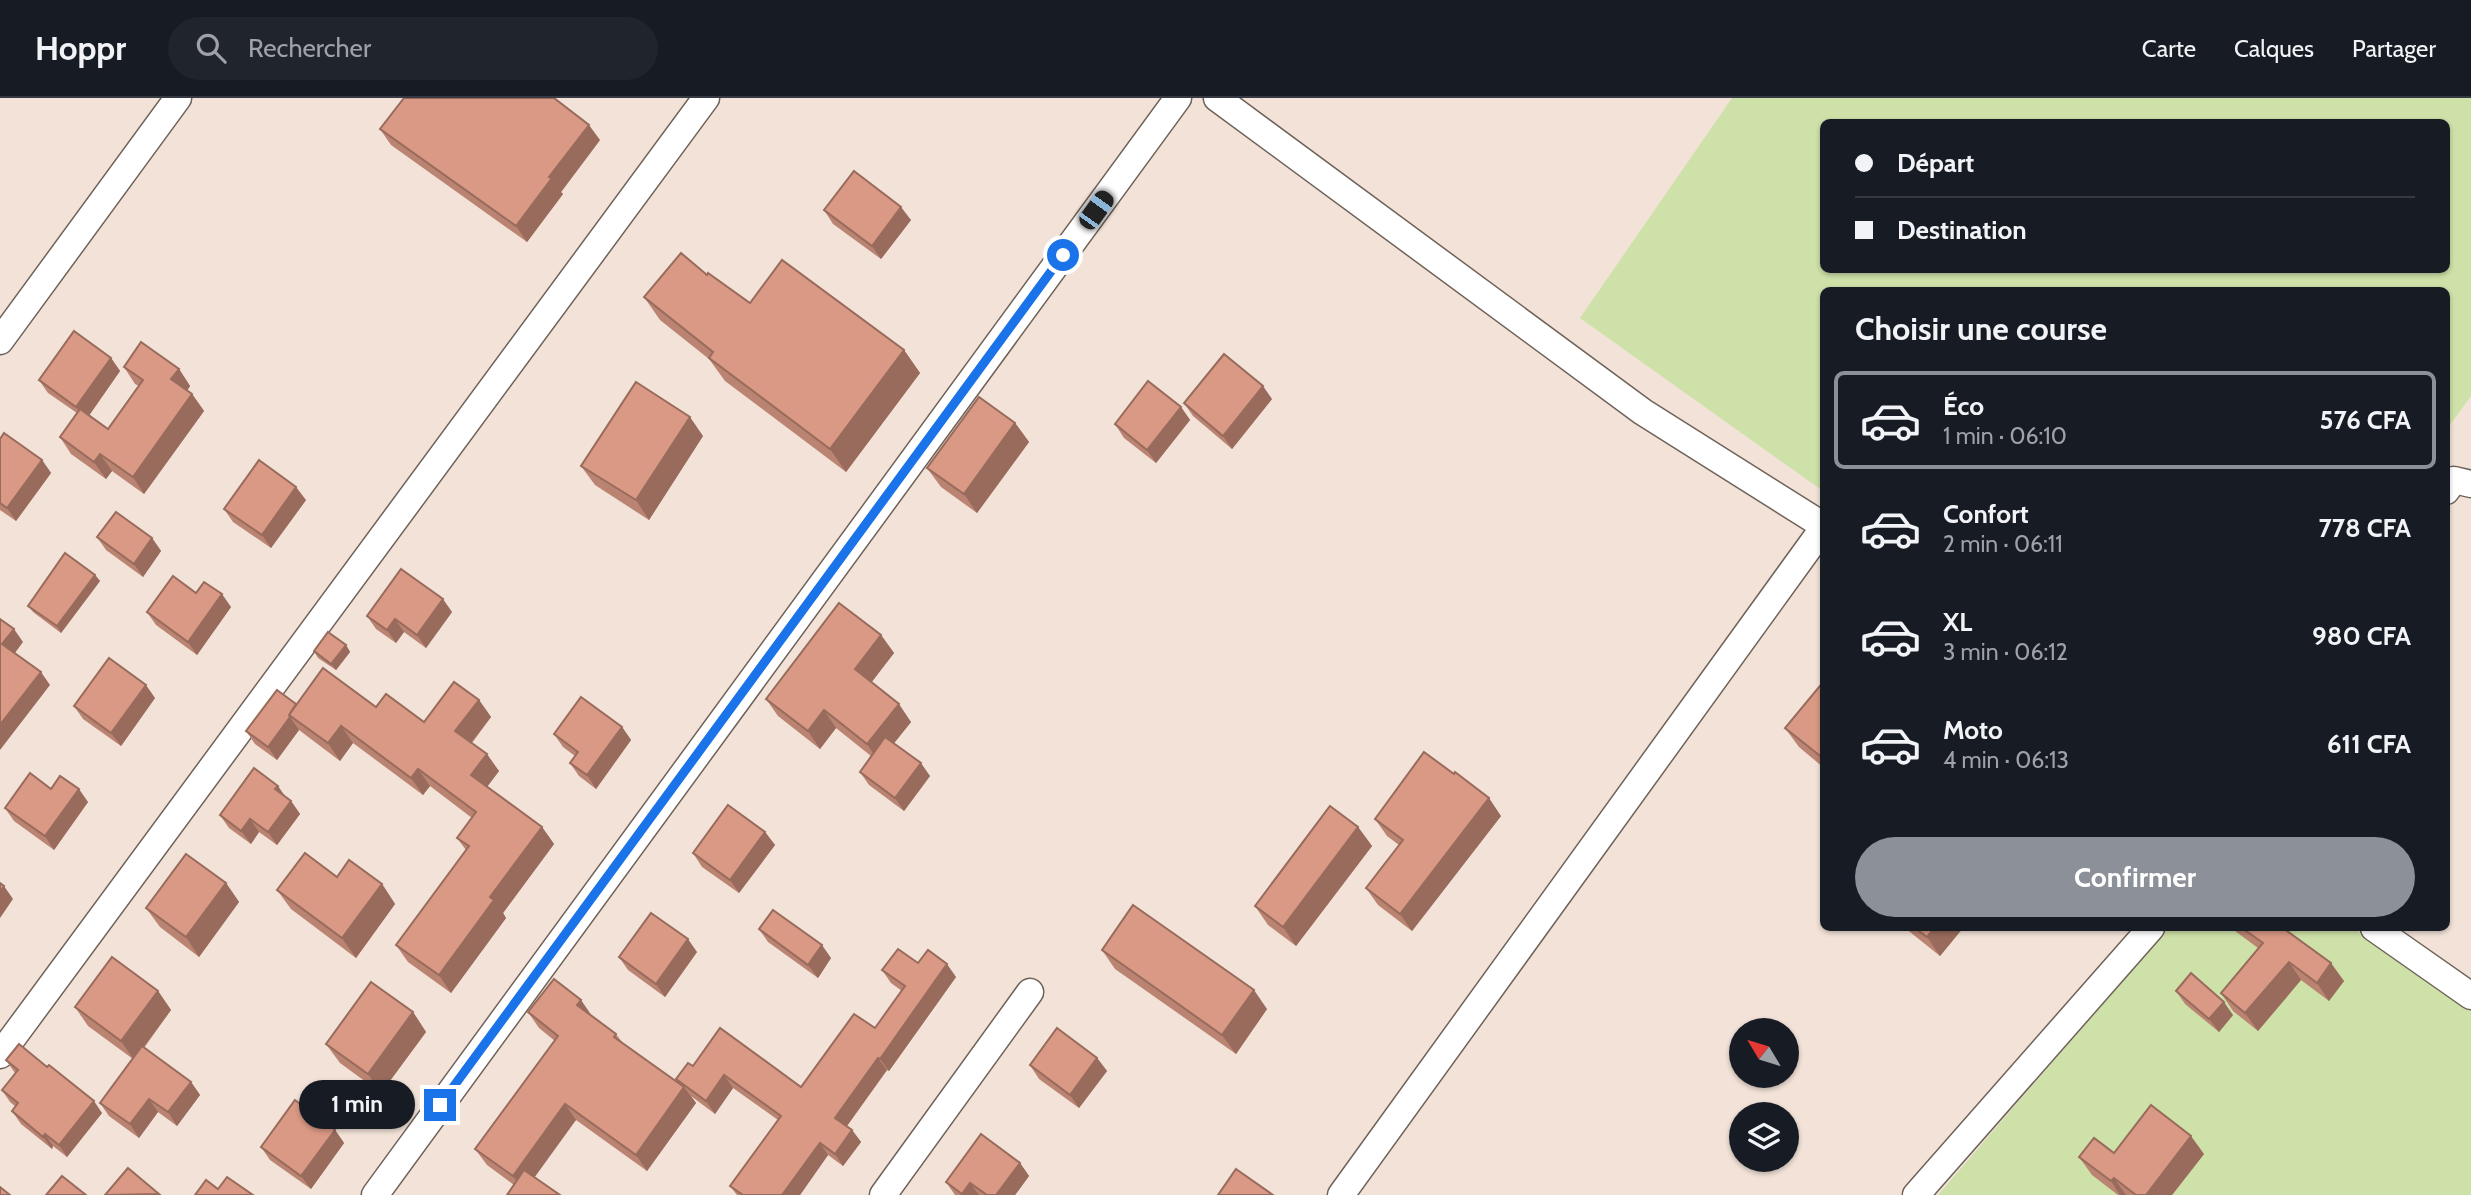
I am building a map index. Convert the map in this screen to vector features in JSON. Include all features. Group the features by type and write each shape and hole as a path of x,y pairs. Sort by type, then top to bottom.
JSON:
{"street":[{"path":"0,341 178,98"},
{"path":"0,1055 706,98"},
{"path":"375,1195 1178,98"},
{"path":"1217,98 1643,412 1820,523"},
{"path":"2450,486 2454,480 2471,484"},
{"path":"1341,1195 1820,532"},
{"path":"1916,1195 2148,931"},
{"path":"2378,931 2471,996"},
{"path":"884,1195 1030,992"}],"green space":[{"path":"1732,98 2471,98 2471,396 2450,425 2450,287 1820,287 1820,489 1580,318"},
{"path":"2165,931 2357,931 2471,1011 2471,1195 1938,1195"}],"building":[{"path":"404,98 554,98 589,125 516,226 380,129"},
{"path":"854,171 901,207 872,246 824,210"},
{"path":"681,253 707,275 708,273 750,303 782,260 904,350 830,449 709,358 713,352 644,297"},
{"path":"74,331 111,358 76,407 39,380"},
{"path":"141,342 179,369 171,379 192,394 133,477 100,454 94,462 60,437 80,409 108,429 143,380 124,367"},
{"path":"1224,354 1263,386 1223,436 1184,403"},
{"path":"1148,381 1181,407 1147,450 1115,424"},
{"path":"636,382 690,417 636,500 581,466"},
{"path":"979,397 1015,423 964,494 927,468"},
{"path":"4,433 42,460 7,508 0,503 0,439"},
{"path":"259,460 296,487 262,535 224,509"},
{"path":"116,512 152,538 134,564 97,537"},
{"path":"65,553 95,575 57,626 28,606"},
{"path":"401,569 443,599 417,635 395,619 387,630 367,616"},
{"path":"173,576 196,593 204,582 222,594 188,642 147,612"},
{"path":"839,603 881,635 855,669 899,704 867,744 824,710 808,731 766,699"},
{"path":"0,619 14,629 2,644 41,672 0,725"},
{"path":"328,632 346,645 331,664 314,651"},
{"path":"109,658 146,685 111,733 74,706"},
{"path":"323,668 376,707 386,694 424,722 454,682 479,700 455,731 487,754 471,775 542,827 490,897 494,900 439,975 396,945 469,846 457,838 476,812 418,769 411,778 341,726 328,743 289,715"},
{"path":"1820,686 1820,756 1785,728"},
{"path":"277,690 296,704 268,747 246,731"},
{"path":"581,697 622,727 587,775 570,763 578,752 554,734"},
{"path":"885,737 921,763 895,798 860,772"},
{"path":"1424,752 1489,798 1400,914 1366,888 1403,840 1375,819"},
{"path":"254,768 278,786 275,789 291,801 268,832 250,819 241,831 220,815"},
{"path":"30,773 51,789 60,776 79,789 45,836 5,808"},
{"path":"728,805 765,832 730,880 693,853"},
{"path":"1330,806 1358,827 1283,927 1255,906"},
{"path":"305,853 337,877 349,860 382,884 342,938 277,890"},
{"path":"186,854 226,883 186,937 146,908"},
{"path":"1133,905 1254,990 1222,1035 1102,950"},
{"path":"773,910 822,945 808,965 759,929"},
{"path":"651,913 688,939 656,984 619,957"},
{"path":"1919,931 1932,931 1927,937"},
{"path":"2246,931 2287,931 2331,963 2317,983 2289,962 2245,1013 2221,993 2263,943"},
{"path":"898,949 918,963 928,950 947,964 835,1118 852,1130 835,1154 820,1143 782,1195 743,1195 730,1186 781,1116 724,1075 706,1101 676,1079 688,1063 693,1066 720,1028 801,1087 854,1014 875,1028 905,986 882,970"},
{"path":"112,957 158,991 121,1041 75,1007"},
{"path":"2191,973 2224,1002 2209,1019 2176,991"},
{"path":"554,979 581,1000 577,1005 616,1034 614,1037 684,1087 636,1155 565,1104 513,1176 475,1149 558,1036 528,1012"},
{"path":"371,982 413,1012 368,1074 326,1044"},
{"path":"1057,1028 1097,1058 1070,1095 1030,1065"},
{"path":"19,1044 94,1101 59,1145 45,1134 43,1137 12,1111 18,1103 2,1090 18,1070 6,1060"},
{"path":"142,1046 191,1082 168,1112 149,1099 130,1124 100,1103"},
{"path":"295,1100 335,1130 301,1176 261,1147"},
{"path":"2151,1105 2191,1136 2146,1195 2136,1195 2114,1178 2111,1181 2079,1157 2094,1138 2114,1153"},
{"path":"981,1134 1020,1163 996,1195 987,1195 970,1183 962,1194 946,1182"},
{"path":"128,1168 159,1194 105,1195"},
{"path":"1236,1169 1273,1195 1218,1195"},
{"path":"524,1170 560,1195 507,1195"},
{"path":"62,1176 86,1195 46,1195"},
{"path":"227,1177 253,1195 195,1195 206,1180 218,1189"},
{"path":"0,1187 10,1195 0,1195"}],"route":[{"path":"440,1105 1063,255"}]}
